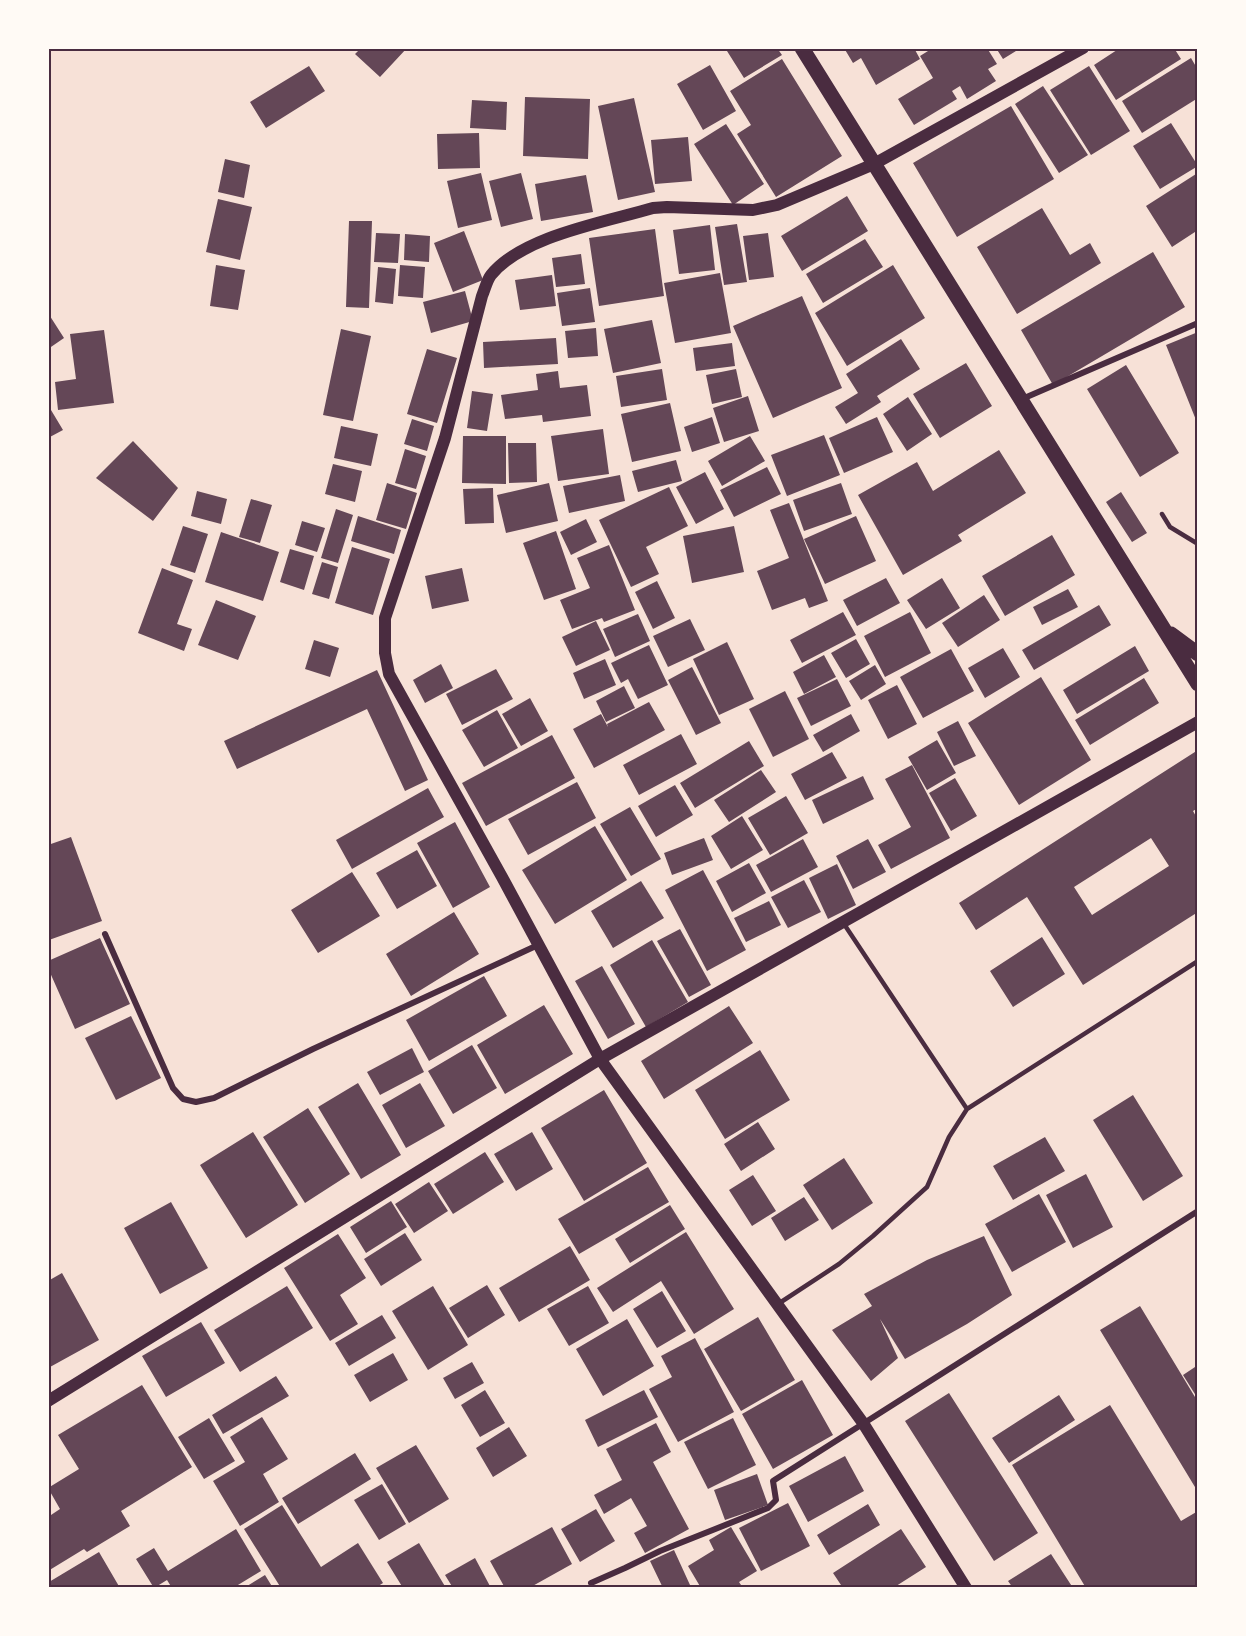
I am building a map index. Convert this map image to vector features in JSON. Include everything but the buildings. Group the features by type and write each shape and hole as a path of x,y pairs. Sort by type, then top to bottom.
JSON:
{"main road":[{"path":"802,48 1198,684"},
{"path":"966,1588 863,1423 600,1059 389,674 386,653 386,618 445,438 482,296 491,275 513,255 534,243 653,208 732,211 777,205 874,164 1083,48"},
{"path":"1163,629 1198,654"},
{"path":"48,1401 600,1059 1198,722"}],"street":[{"path":"1020,399 1198,322"},
{"path":"105,934 173,1088 183,1099 196,1102 214,1098 313,1049 538,945"},
{"path":"591,1582 660,1551 768,1508 777,1500 773,1481 1198,1211"}],"lane":[{"path":"1162,514 1170,527 1198,544"},
{"path":"843,923 966,1109"},
{"path":"778,1304 839,1264 927,1187 949,1137 966,1109 1198,961"}]}
